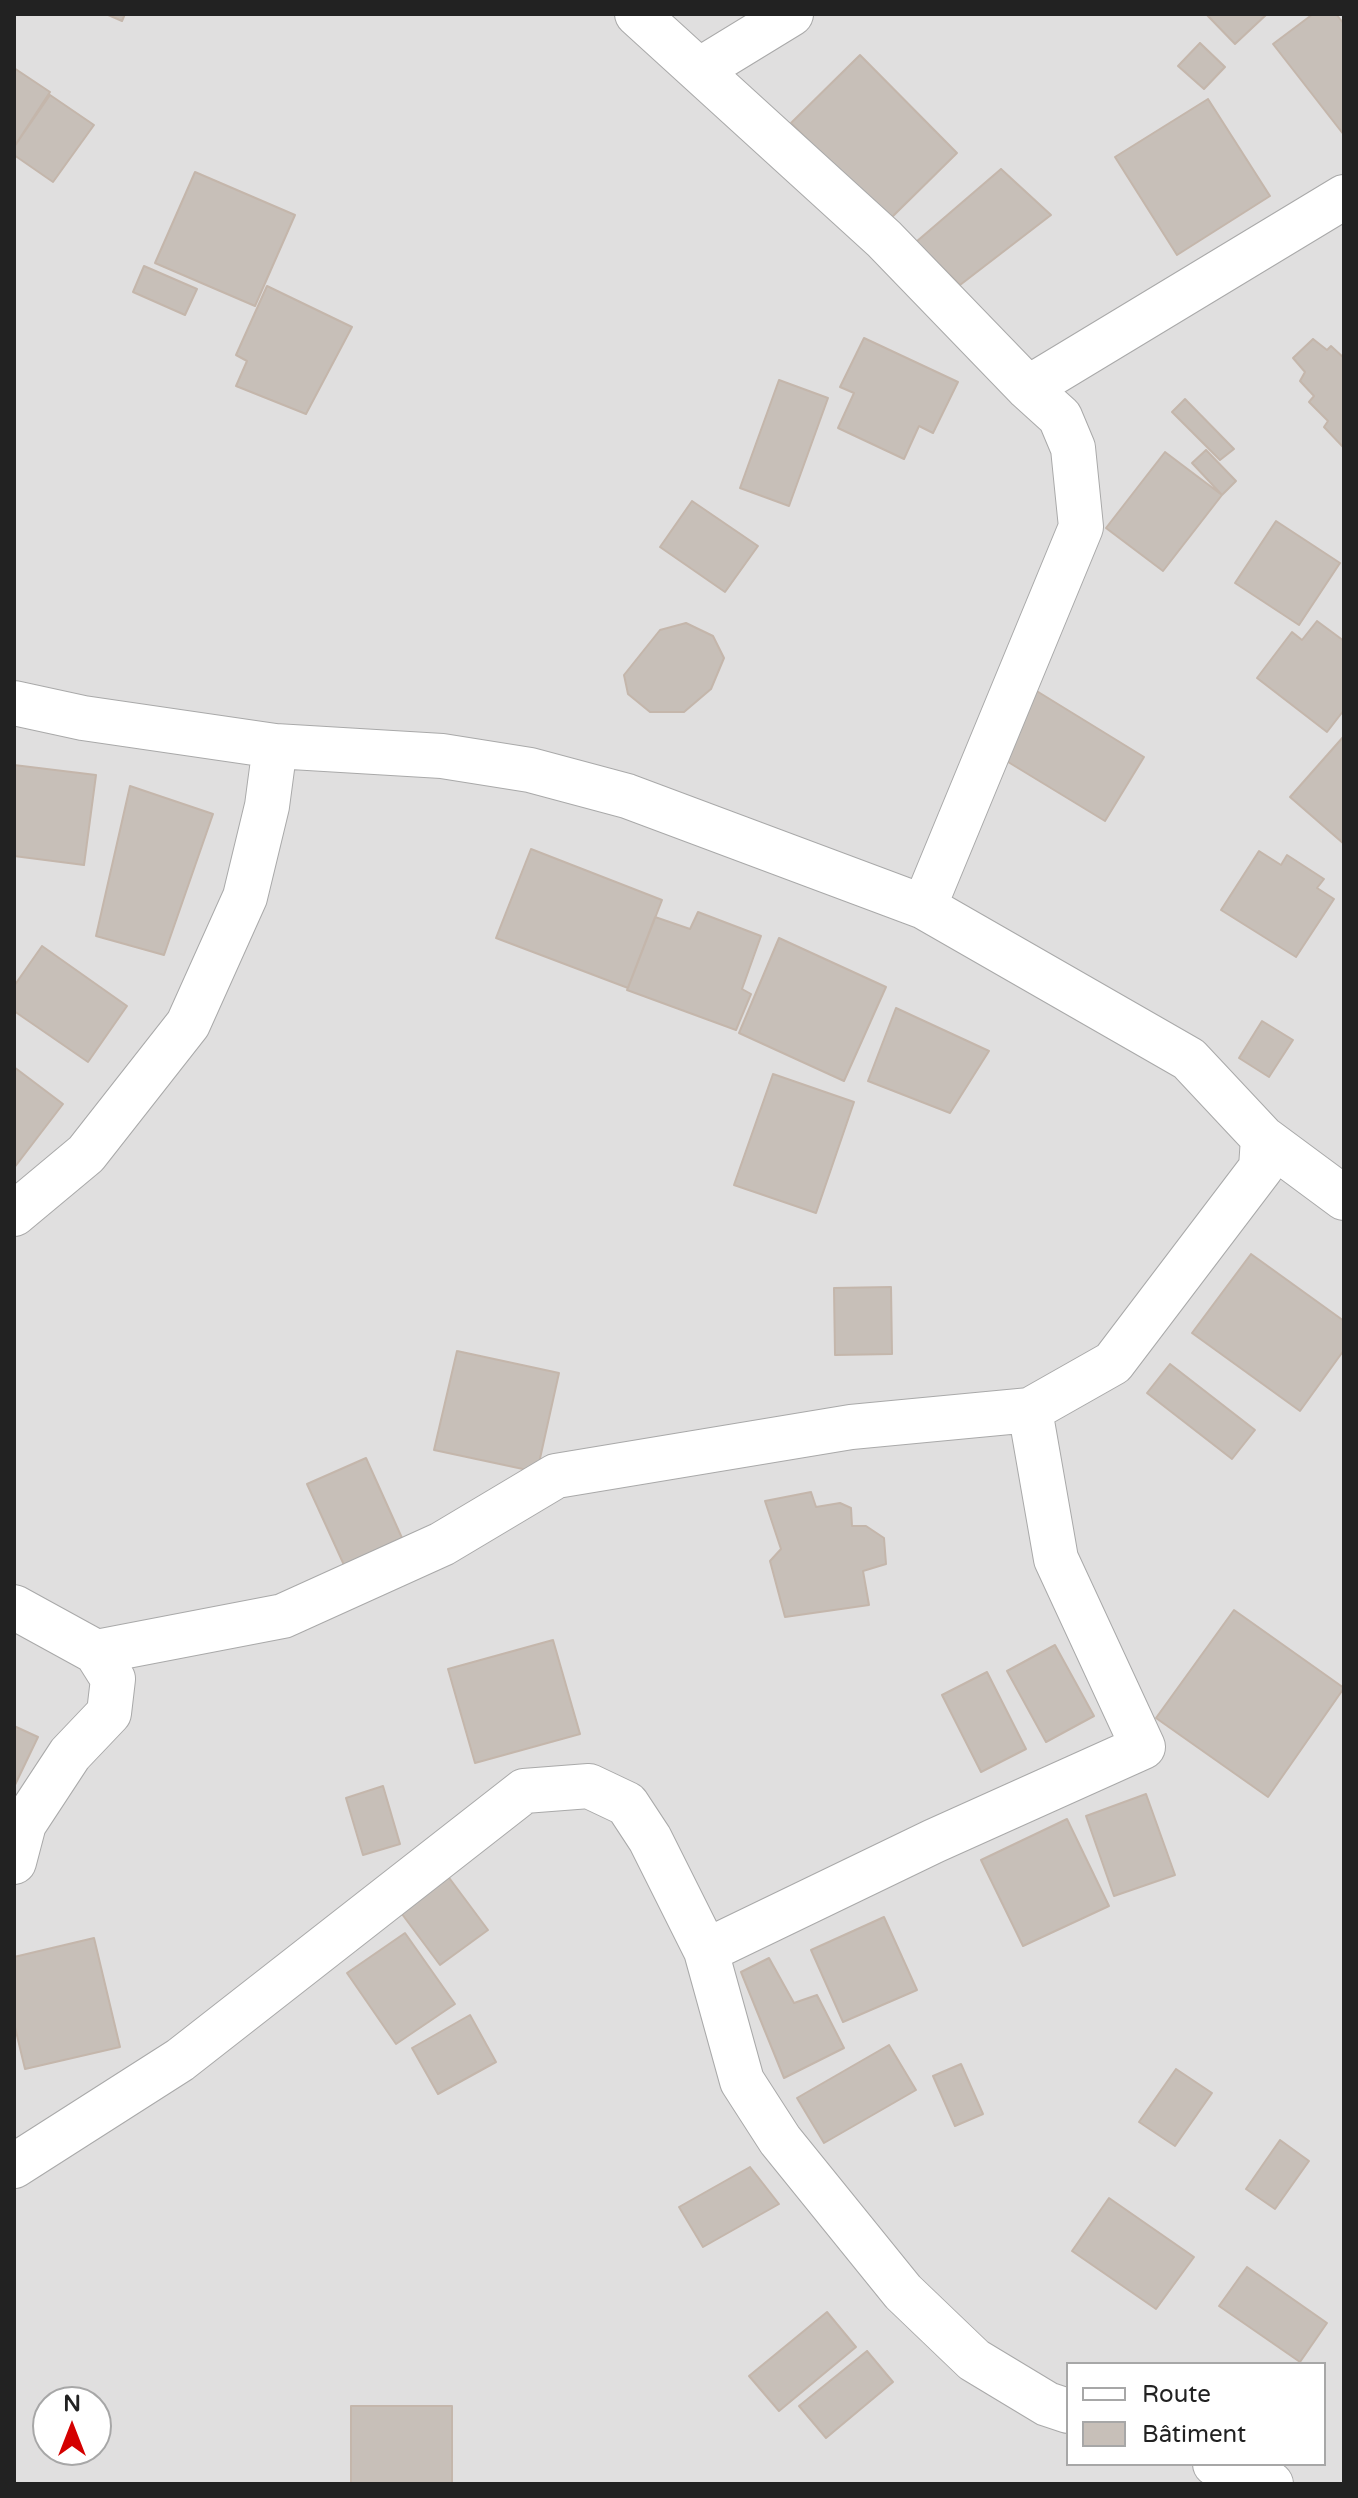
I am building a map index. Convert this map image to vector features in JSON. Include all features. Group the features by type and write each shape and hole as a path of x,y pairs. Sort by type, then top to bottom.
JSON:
{"street":[{"path":"637,14 701,69 884,239 1060,417 1073,448 1081,527 924,907"},
{"path":"701,69 791,14"},
{"path":"1028,388 1344,197"},
{"path":"14,703 83,718 275,746 442,756 530,770 627,796 924,907 1189,1059 1263,1138 1344,1198"},
{"path":"14,1214 86,1154 188,1024 245,897 267,806 275,746"},
{"path":"96,1652 283,1616 442,1544 556,1476 851,1427 1030,1410 1113,1363 1261,1168 1263,1138"},
{"path":"706,1951 934,1841 1143,1747 1056,1559 1030,1410"},
{"path":"14,1607 96,1652 113,1679 109,1713 70,1754 24,1824 14,1862"},
{"path":"14,2166 180,2060 524,1791 589,1786 627,1804 650,1839 706,1951 742,2081 780,2140 903,2292 974,2360 1047,2404 1066,2410"},
{"path":"1221,2466 1271,2484"}],"shaded area":[{"path":"14,14 1344,14 1344,2484 14,2484"}],"building":[{"path":"106,14 125,14 122,21"},
{"path":"1206,14 1267,14 1235,44"},
{"path":"1313,14 1336,14 1344,24 1344,135 1273,44"},
{"path":"1200,43 1225,67 1204,89 1178,66"},
{"path":"860,55 957,153 888,221 791,123"},
{"path":"14,68 50,92 14,147"},
{"path":"50,95 94,125 53,182 14,155 14,147"},
{"path":"1208,99 1270,196 1177,255 1115,157"},
{"path":"1001,169 1051,215 960,285 916,242"},
{"path":"195,172 295,215 255,306 155,263"},
{"path":"144,266 197,289 185,315 133,292"},
{"path":"267,286 352,327 306,414 236,386 247,361 236,355"},
{"path":"864,338 958,382 933,433 919,426 904,459 838,428 854,393 840,387"},
{"path":"1313,339 1327,350 1331,346 1344,358 1343,447 1324,427 1328,421 1309,402 1314,396 1300,381 1305,372 1293,358"},
{"path":"779,380 828,398 789,506 740,488"},
{"path":"1185,399 1234,449 1220,460 1172,412"},
{"path":"1206,450 1236,481 1222,495 1192,463"},
{"path":"1165,452 1222,495 1163,571 1106,528"},
{"path":"692,501 758,546 725,592 660,547"},
{"path":"1276,521 1340,563 1299,625 1235,583"},
{"path":"1317,621 1344,641 1344,710 1327,732 1257,678 1292,632 1302,640"},
{"path":"686,623 713,636 724,658 711,689 684,712 650,712 628,694 624,675 660,630"},
{"path":"1035,690 1144,757 1105,821 995,754"},
{"path":"1344,736 1344,844 1290,797"},
{"path":"14,765 96,775 84,865 14,856"},
{"path":"130,786 213,814 164,955 96,936"},
{"path":"531,849 662,900 628,988 496,938"},
{"path":"1259,851 1281,865 1287,855 1324,879 1317,888 1334,899 1296,957 1221,910"},
{"path":"698,912 761,936 742,989 751,994 736,1030 627,990 655,917 690,929"},
{"path":"779,938 886,987 844,1081 739,1033"},
{"path":"42,946 127,1006 88,1062 14,1011 14,986"},
{"path":"896,1008 989,1051 950,1113 868,1081"},
{"path":"1262,1021 1293,1040 1269,1077 1239,1058"},
{"path":"14,1067 63,1104 14,1168"},
{"path":"773,1074 854,1102 816,1213 734,1185"},
{"path":"1251,1254 1344,1321 1344,1350 1300,1411 1192,1333"},
{"path":"891,1287 892,1354 835,1355 834,1288"},
{"path":"457,1351 559,1373 537,1472 434,1450"},
{"path":"1170,1364 1255,1430 1232,1459 1147,1393"},
{"path":"366,1458 402,1538 344,1565 307,1484"},
{"path":"811,1492 816,1507 840,1503 851,1508 852,1526 866,1526 884,1538 886,1564 863,1571 869,1605 785,1617 770,1561 781,1549 765,1501"},
{"path":"1234,1610 1344,1688 1268,1797 1156,1718"},
{"path":"553,1640 580,1734 475,1763 448,1669"},
{"path":"1055,1645 1094,1716 1046,1742 1007,1671"},
{"path":"987,1672 1026,1749 981,1772 942,1695"},
{"path":"14,1726 38,1737 14,1787"},
{"path":"383,1786 400,1844 363,1855 346,1798"},
{"path":"1146,1794 1175,1875 1114,1896 1086,1816"},
{"path":"1067,1819 1109,1906 1023,1946 981,1860"},
{"path":"447,1875 488,1930 440,1965 399,1910"},
{"path":"884,1917 917,1990 843,2022 811,1950"},
{"path":"405,1933 455,2004 396,2044 347,1973"},
{"path":"94,1938 120,2047 25,2069 14,2023 14,1957"},
{"path":"769,1958 794,2003 817,1995 844,2048 784,2078 741,1972"},
{"path":"470,2015 496,2062 438,2094 412,2048"},
{"path":"889,2045 916,2090 824,2143 797,2098"},
{"path":"961,2064 983,2114 955,2126 933,2076"},
{"path":"1176,2069 1212,2093 1175,2146 1139,2122"},
{"path":"1280,2140 1309,2161 1275,2209 1246,2189"},
{"path":"750,2167 779,2204 703,2247 679,2207"},
{"path":"1109,2198 1194,2257 1156,2309 1072,2251"},
{"path":"1247,2267 1327,2323 1300,2362 1219,2306"},
{"path":"827,2312 856,2347 779,2411 749,2376"},
{"path":"867,2351 893,2382 826,2438 799,2406"},
{"path":"351,2406 452,2406 452,2484 351,2484"}]}
